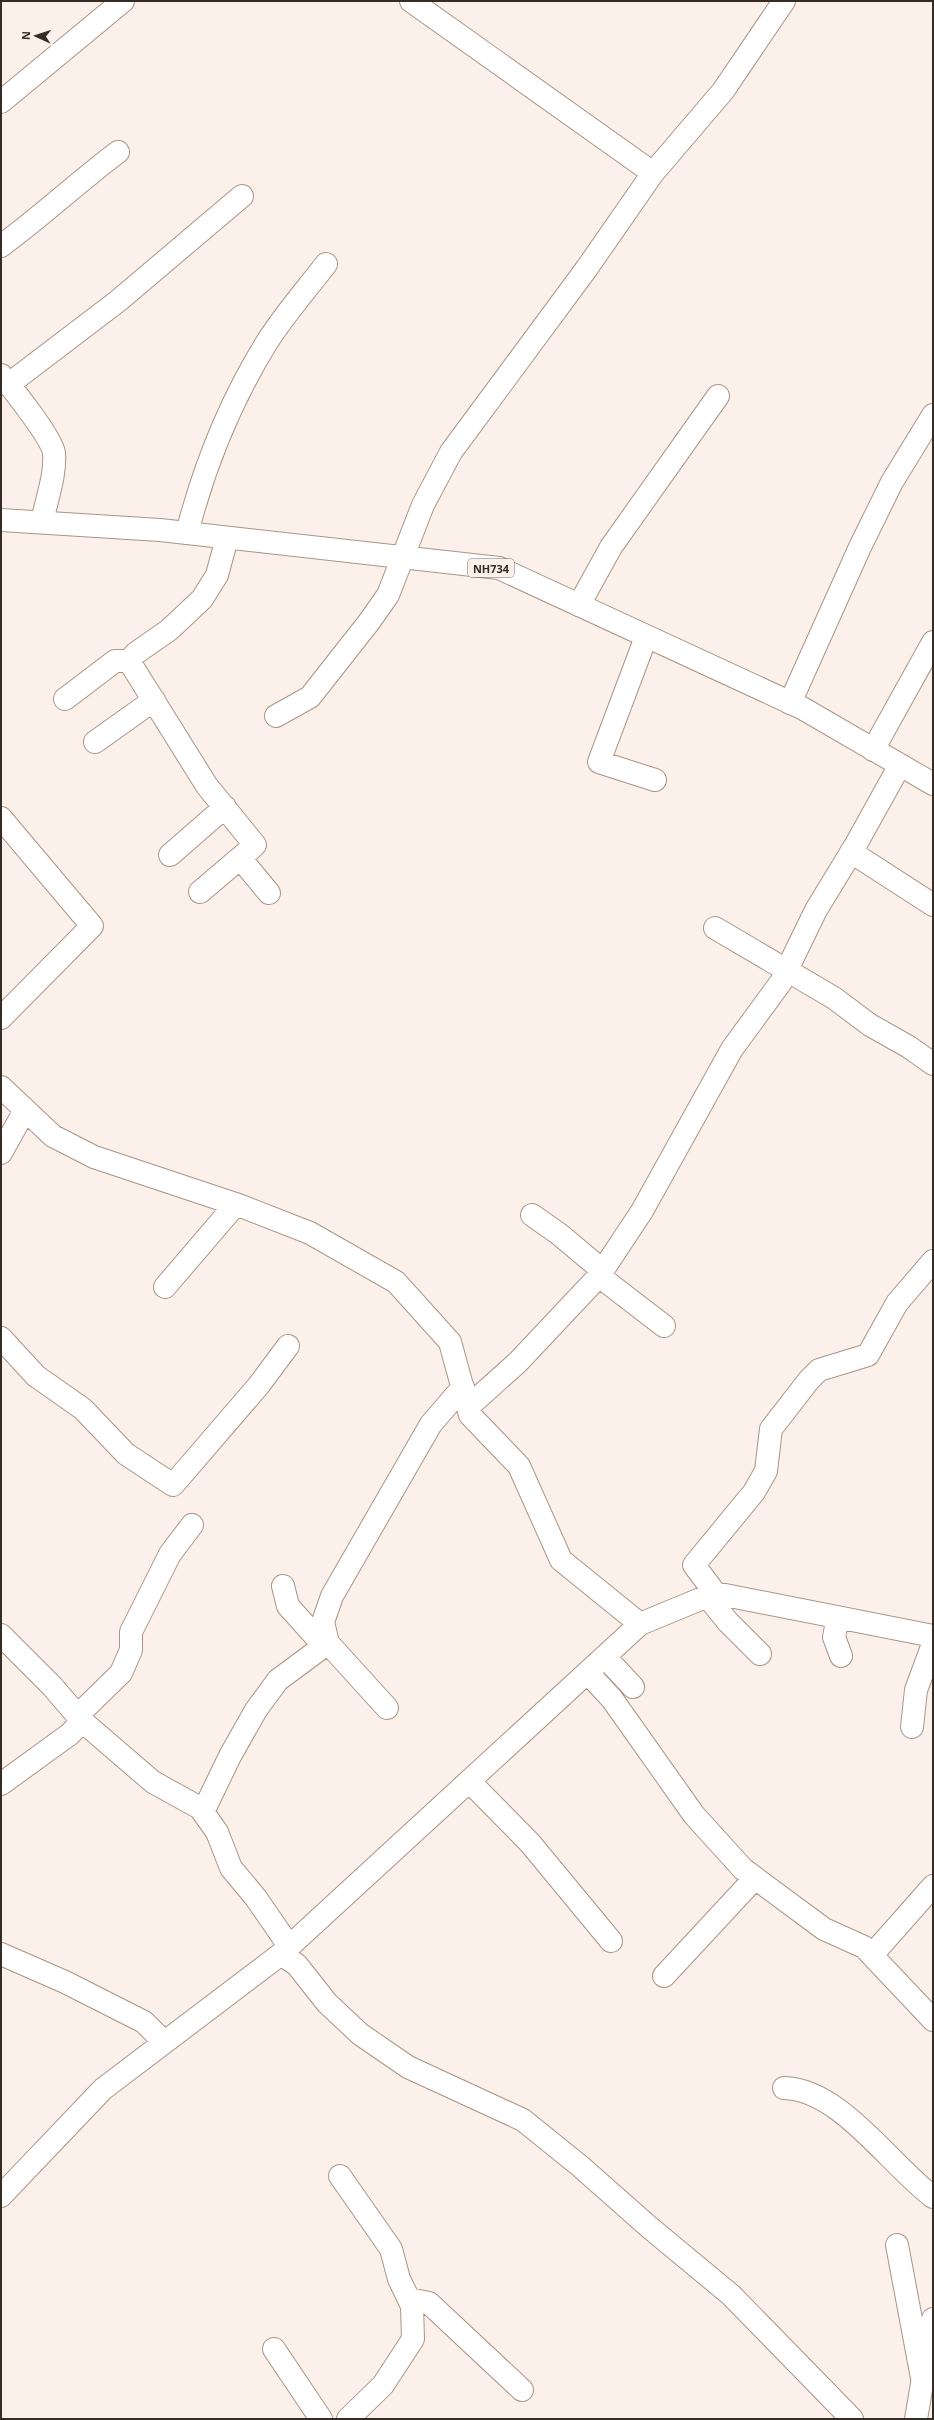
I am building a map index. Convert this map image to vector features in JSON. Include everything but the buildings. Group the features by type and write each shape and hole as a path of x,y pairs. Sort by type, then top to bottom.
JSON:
{"main road":[{"path":"1,102 123,1"},
{"path":"411,1 653,173"},
{"path":"276,716 310,697 388,594 423,505 451,452 587,268 653,173 723,91 784,1"},
{"path":"1,246 40,216 72,187 118,152"},
{"path":"42,522 53,468 54,452 30,411 5,380 118,301 242,196"},
{"path":"187,533 198,490 251,369 268,341 326,264"},
{"path":"579,605 611,547 718,396"},
{"path":"790,703 860,547 892,482 933,415"},
{"name":"NH734","path":"1,520 187,533 499,568 790,703 933,784"},
{"path":"65,699 115,661 129,661 168,630 202,599 217,575 227,538"},
{"path":"646,637 599,762 655,780"},
{"path":"873,750 933,642"},
{"path":"129,661 207,786 255,845 200,892"},
{"path":"95,742 154,700"},
{"path":"326,1644 323,1622 332,1596 431,1424 465,1397 518,1362 601,1273 642,1211 732,1049 781,982 816,910 851,852 900,765"},
{"path":"170,855 225,807"},
{"path":"1,818 92,926 1,1018"},
{"path":"851,852 933,905"},
{"path":"240,858 269,893"},
{"path":"715,928 787,970 933,1064"},
{"path":"1,1087 53,1136 94,1156 236,1204 310,1233 396,1282 450,1342 470,1415 519,1466 561,1560 640,1624"},
{"path":"1,1153 25,1110"},
{"path":"166,1287 236,1204"},
{"path":"532,1215 559,1234 601,1273 664,1326"},
{"path":"760,1654 728,1622 694,1564 754,1492 766,1471 770,1429 809,1380 819,1370 868,1355 897,1303 933,1261"},
{"path":"1,1338 36,1376 83,1409 126,1454 173,1486 254,1391 288,1346"},
{"path":"1,1784 70,1734 80,1718 121,1673 131,1650 131,1632 170,1554 192,1525"},
{"path":"283,1586 288,1606 387,1708"},
{"path":"1,2196 103,2089 285,1950 640,1624 711,1594 933,1636"},
{"path":"838,1617 834,1637 841,1656"},
{"path":"1,1635 52,1686 80,1718 153,1782 200,1808 217,1832 231,1868 256,1898 285,1950 327,2003 360,2034 408,2067 523,2120 580,2166 731,2295 852,2419"},
{"path":"203,1812 230,1756 256,1710 269,1692 278,1680 326,1644"},
{"path":"912,1726 916,1690 933,1644"},
{"path":"605,1657 633,1687"},
{"path":"588,1672 612,1699 694,1815 743,1869 824,1929 864,1947 933,2020"},
{"path":"469,1781 530,1844 611,1941"},
{"path":"664,1976 755,1878"},
{"path":"872,1954 933,1886"},
{"path":"1,1954 65,1982 144,2022 164,2042"},
{"path":"784,2088 799,2088 830,2103 872,2139 918,2186 933,2197"},
{"path":"340,2176 391,2249 399,2279 412,2306 413,2339 383,2385 348,2419"},
{"path":"897,2245 922,2378"},
{"path":"409,2299 429,2303 522,2390"},
{"path":"916,2419 933,2319"},
{"path":"274,2349 321,2419"}]}
